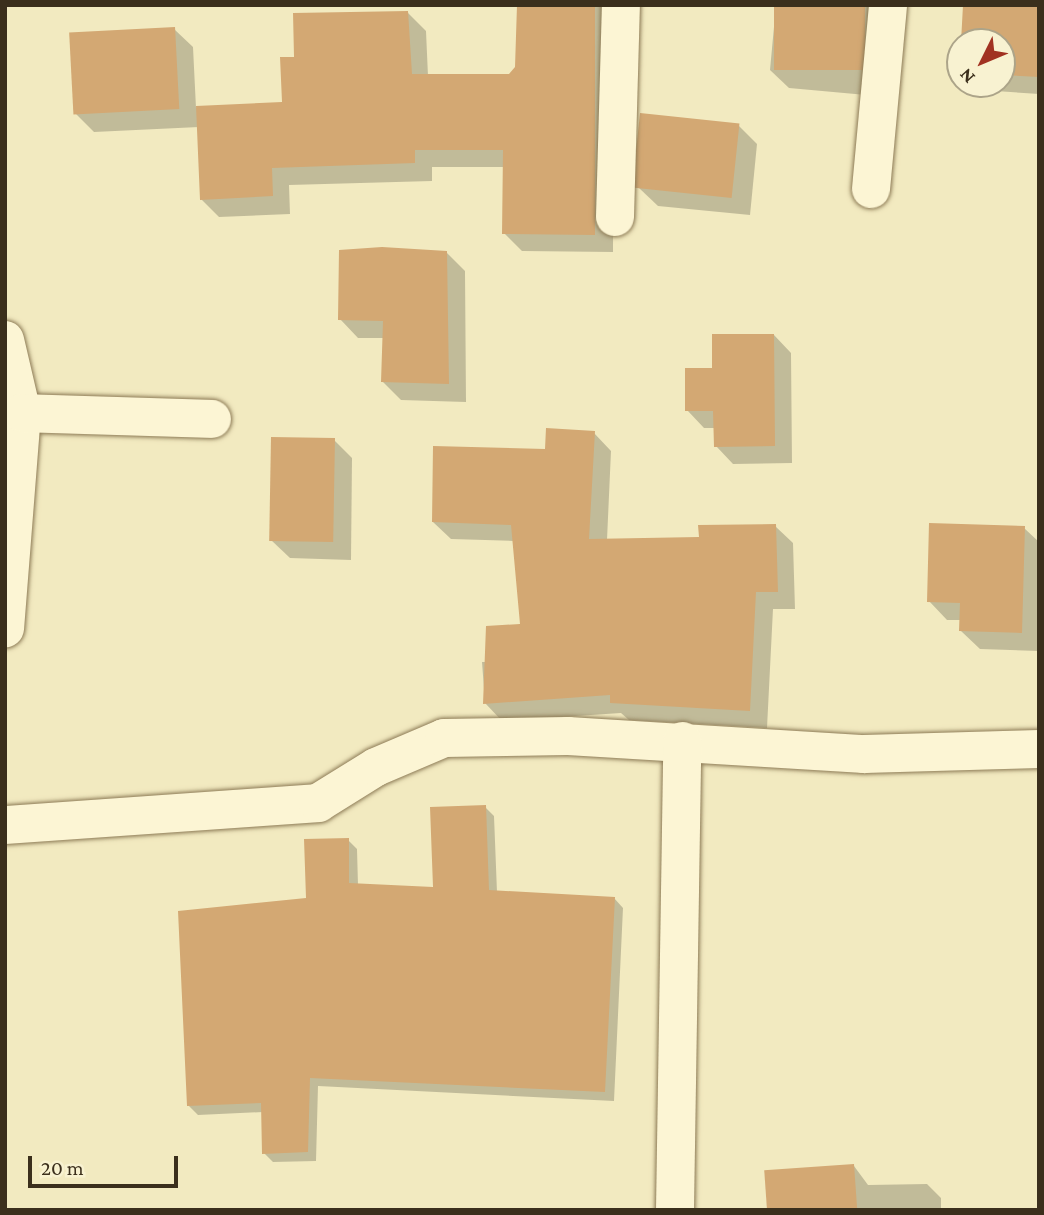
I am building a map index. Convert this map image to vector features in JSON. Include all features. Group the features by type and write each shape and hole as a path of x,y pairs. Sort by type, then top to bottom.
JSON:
{"street":[{"path":"615,217 621,5"},
{"path":"871,189 888,5"},
{"path":"5,340 22,413 5,628"},
{"path":"22,413 212,419"},
{"path":"5,825 318,803 376,767 444,738 682,741 863,754 1039,749"},
{"path":"675,1210 682,741"}],"building":[{"path":"517,5 595,5 595,235 502,234 503,150 415,150 415,163 272,168 273,196 200,200 196,106 282,102 280,57 294,57 293,13 408,11 412,74 509,74 515,67"},
{"path":"774,5 865,5 865,70 774,70"},
{"path":"963,5 1039,5 1039,77 1016,76 1016,28 962,28"},
{"path":"175,27 179,109 73,114 69,33"},
{"path":"640,113 739,123 732,198 632,188"},
{"path":"382,247 447,251 449,384 381,382 383,321 338,320 339,250"},
{"path":"712,334 774,334 775,446 714,447 713,411 685,411 685,368 712,368"},
{"path":"546,428 595,431 589,539 699,537 698,525 776,524 778,592 756,592 750,711 610,703 610,695 483,704 486,626 520,624 511,525 432,522 433,446 545,449"},
{"path":"271,437 335,438 333,542 269,541"},
{"path":"929,523 1025,526 1022,633 959,631 960,603 927,602"},
{"path":"486,805 489,890 615,897 605,1092 310,1078 308,1152 262,1154 261,1103 187,1106 178,911 306,898 304,839 349,838 349,883 433,887 430,807"},
{"path":"854,1164 857,1210 767,1210 764,1170"}]}
